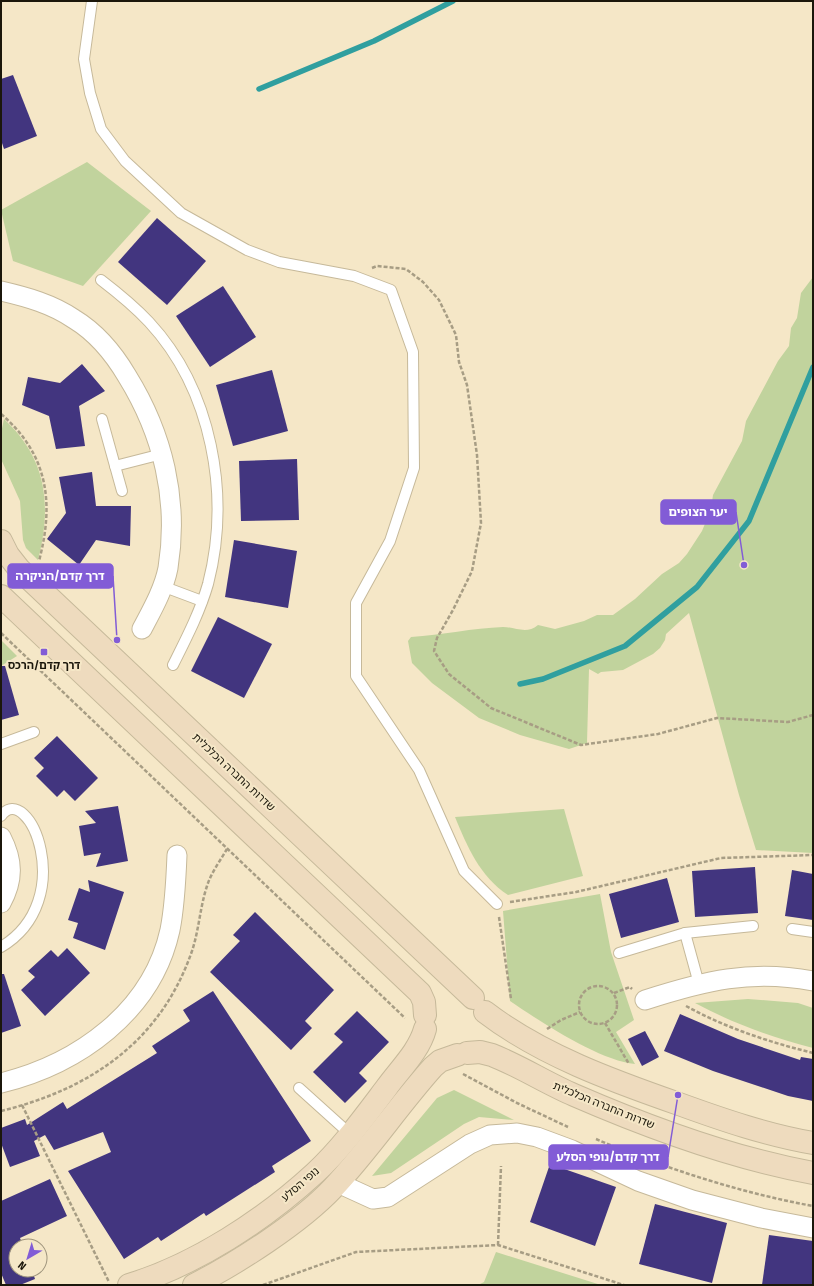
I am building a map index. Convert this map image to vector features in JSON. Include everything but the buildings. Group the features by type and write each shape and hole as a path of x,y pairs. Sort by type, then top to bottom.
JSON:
{"main road":[{"name":"שדרות החברה הכלכלית","path":"1,541 8,555 30,579 499,1023 534,1043 585,1068 663,1099 733,1123 813,1144"},
{"path":"1,596 420,993 424,1002 424,1026 426,1035 436,1049 446,1054 455,1056"},
{"path":"194,1285 233,1263 289,1225 338,1183 377,1138 425,1076 455,1056 481,1043 486,1029 479,1005 463,993 446,993 431,1003 424,1026"},
{"name":"נופי הסלע","path":"129,1285 198,1257 275,1206 316,1172 350,1134 418,1046 424,1026"},
{"name":"שדרות החברה הכלכלית","path":"455,1056 480,1052 492,1055 614,1112 689,1139 758,1161 813,1173"}],"street":[{"path":"1,291 25,296 52,307 75,319 96,336 116,358 144,404 158,436 169,488 171,541 167,569 162,586 142,629"},
{"path":"1,837 8,850 11,871 6,893 1,903"},
{"path":"1,1083 45,1068 75,1054 103,1035 140,997 161,958 170,932 174,905 177,855"},
{"path":"645,1000 699,984 722,979 752,976 786,976 813,981"},
{"path":"338,1183 372,1199 388,1197 470,1144 490,1135 517,1133 537,1137 572,1150 638,1181 692,1200 760,1218 813,1228"}],"lane":[{"path":"92,1 84,59 90,93 101,129 124,161 181,213 246,250 279,262 354,276 391,290 413,352 414,468 390,541 356,603 356,676 419,770 464,871 497,904"},
{"path":"101,280 128,300 150,322 173,353 190,381 201,410 215,467 217,499 214,560 202,601 173,665"},
{"path":"102,419 122,491"},
{"path":"115,466 162,454"},
{"path":"162,586 202,601"},
{"path":"1,744 34,732"},
{"path":"1,816 4,812 12,809 20,811 28,818 38,839 44,871 42,887 36,906 28,921 19,933 1,947"},
{"path":"619,953 686,933 753,926"},
{"path":"792,929 813,932"},
{"path":"686,933 699,984"},
{"path":"299,1088 350,1134"}],"path":[{"path":"354,276 377,266 406,269 423,282 438,300 456,335 459,362 467,385 477,455 480,523 472,570 453,610 437,638 434,651 449,674 491,708 581,745 658,734 717,718 788,722 813,716"},
{"path":"1,414 29,445 37,461 44,484 48,508 46,535 39,563 30,579"},
{"path":"1,633 424,1026"},
{"path":"511,999 497,904 576,892 721,858 813,855"},
{"path":"594,986 609,989 617,1000 618,1008 615,1015 605,1023 595,1024 589,1022 580,1012 580,1000 587,989 594,986"},
{"path":"664,994 701,1015 754,1037 813,1053"},
{"path":"534,1043 549,1027 580,1012"},
{"path":"605,1023 629,1065"},
{"path":"455,1056 517,1103 574,1130"},
{"path":"22,1105 111,1285"},
{"path":"595,1138 715,1181 770,1197 813,1206"},
{"path":"498,1245 501,1166"},
{"path":"262,1285 356,1252 498,1245 624,1285"}],"green space":[{"path":"87,162 151,211 83,286 13,261 1,210"},
{"path":"813,277 813,853 756,850 739,795 689,613 666,634 665,640 660,648 653,654 623,670 601,672 598,674 589,669 587,743 569,749 520,735 479,718 432,683 412,663 408,641 411,637 503,627 529,630 538,625 555,629 584,621 597,615 613,615 635,599 662,574 679,563 687,554 702,531 711,509 713,495 742,441 746,421 778,361 789,346 791,328 797,318 801,293"},
{"path":"4,419 18,434 29,450 37,467 42,484 45,502 45,520 38,560 26,548 23,540 20,501 1,459 1,433"},
{"path":"1,640 17,656 1,666"},
{"path":"564,809 583,876 508,895 498,888 482,870 464,839 455,817"},
{"path":"600,894 611,952 634,1020 616,1032 635,1064 605,1056 570,1039 510,1001 503,911"},
{"path":"748,999 798,1003 813,1008 813,1048 752,1029 695,1003"},
{"path":"454,1090 514,1120 479,1117 464,1124 391,1173 372,1176 437,1098"},
{"path":"496,1252 601,1285 478,1285 484,1282"}],"waterway":[{"path":"259,89 374,41 453,1"},
{"path":"520,684 543,679 625,646 697,587 749,521 813,367"}],"place":[{"name":"יער הצופים","path":"744,565"},
{"name":"דרך קדם/הניקרה","path":"117,640"},
{"name":"דרך קדם/הרכס","path":"44,652"},
{"name":"דרך קדם/נופי הסלע","path":"678,1095"}]}
